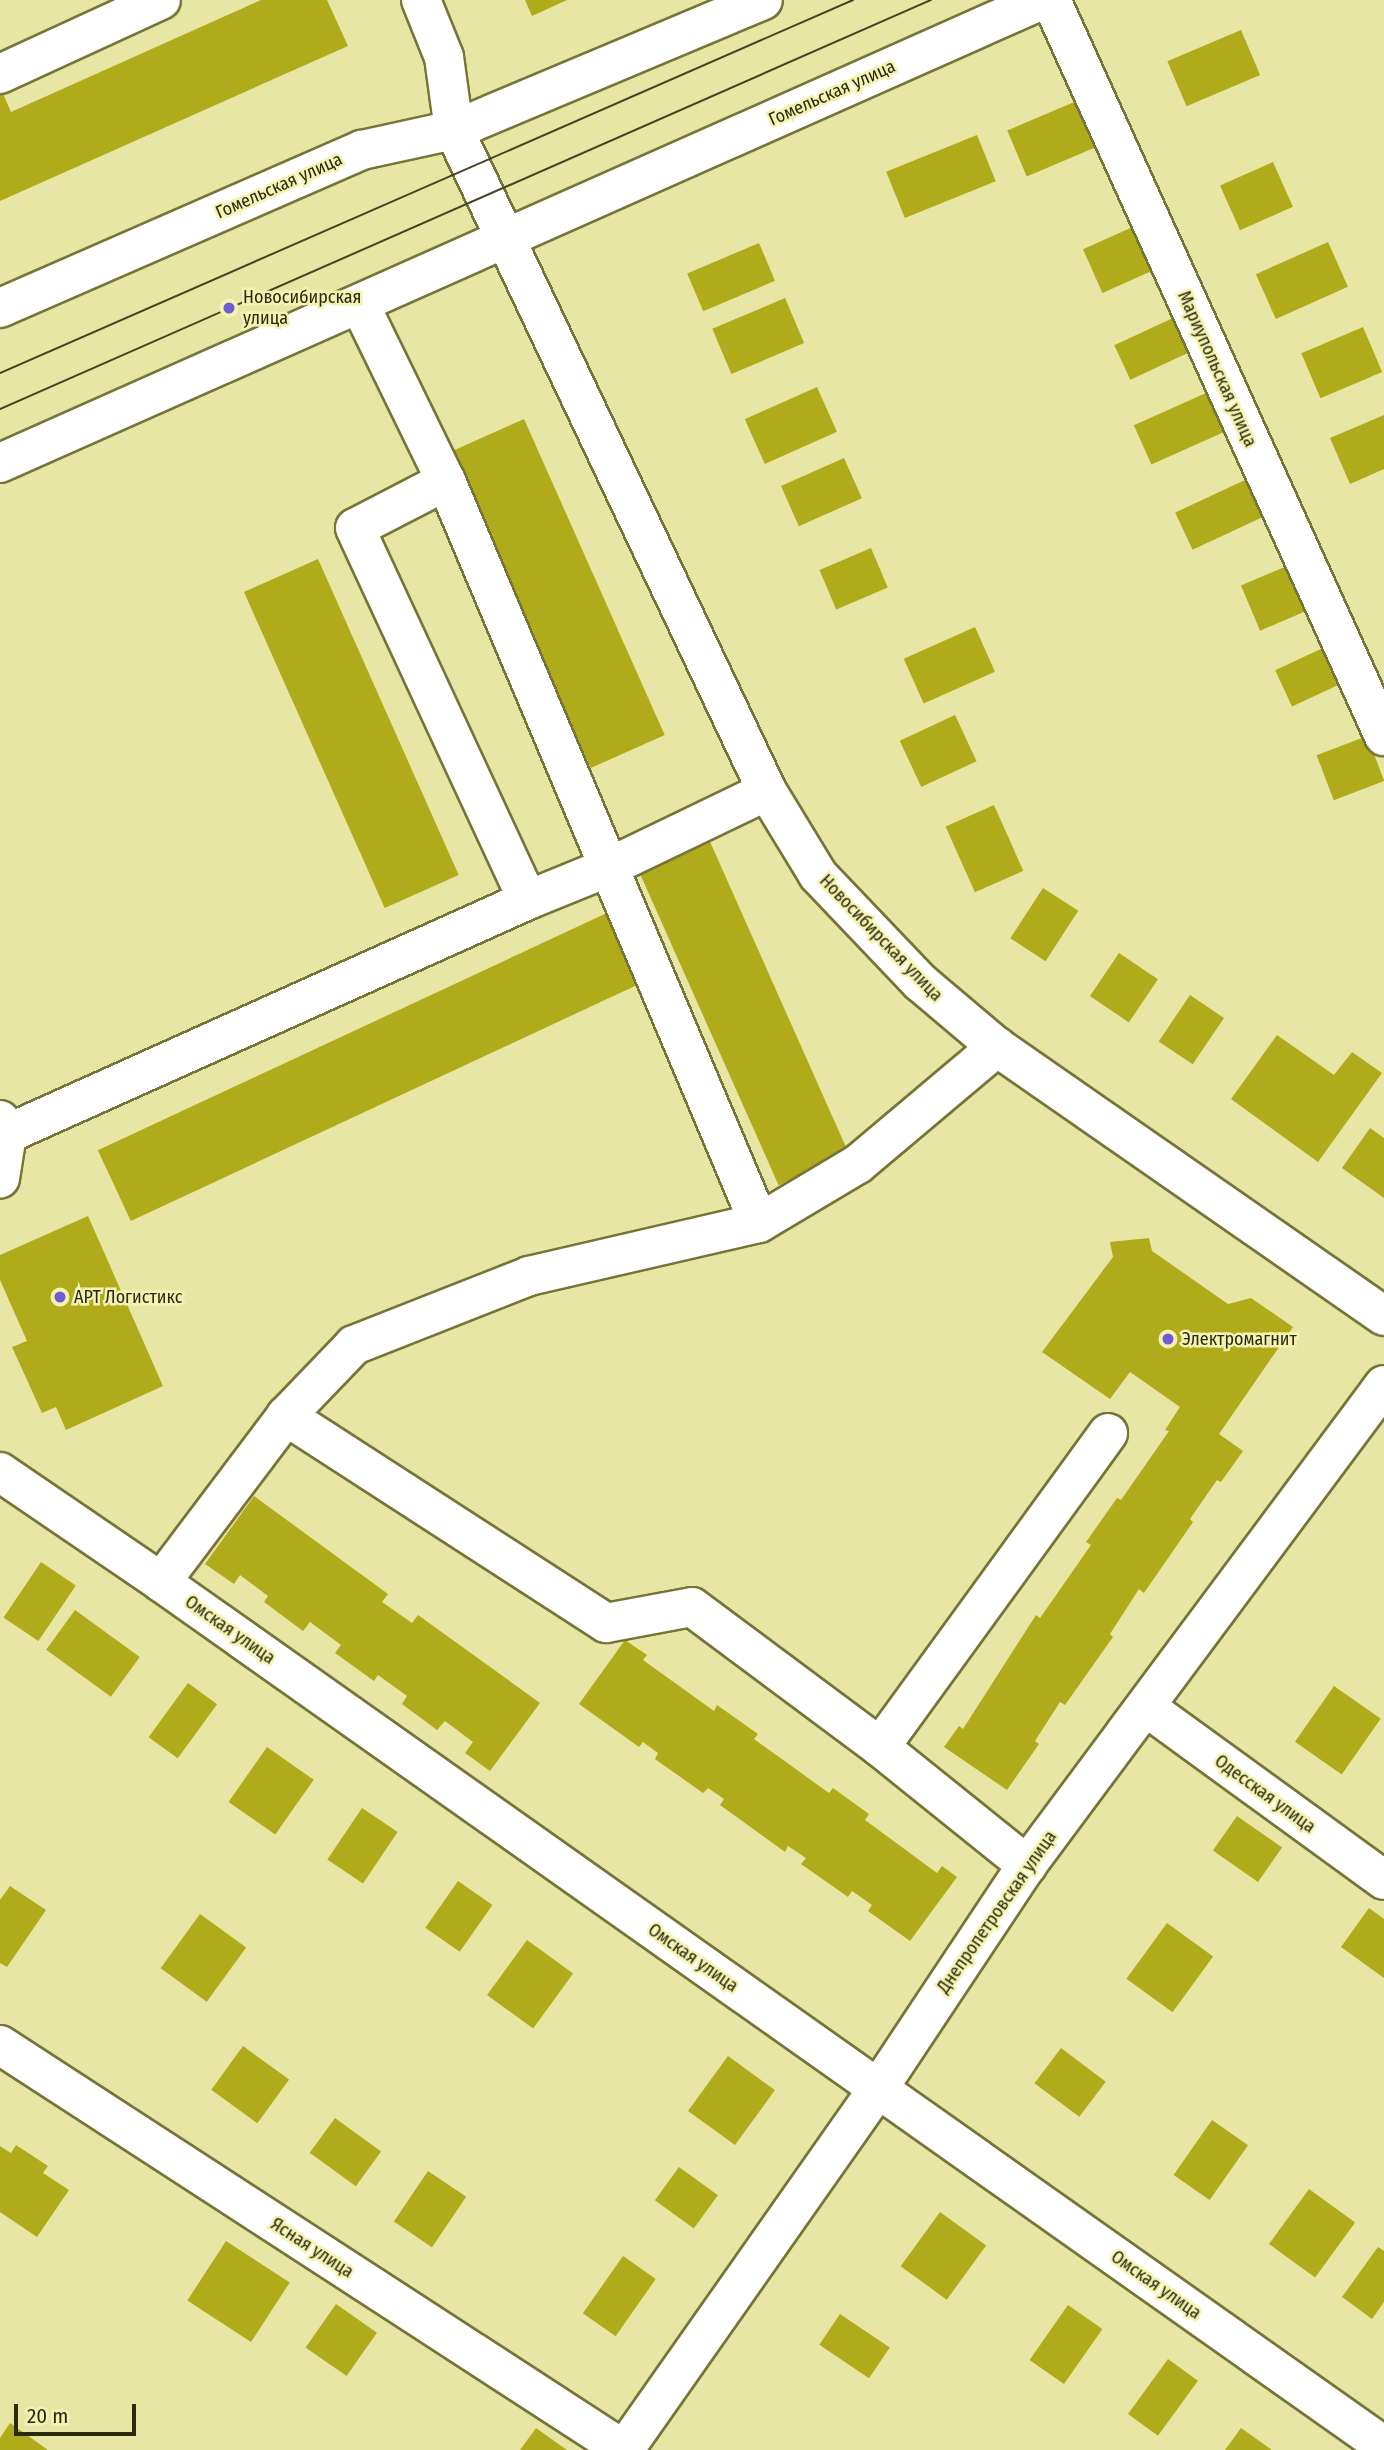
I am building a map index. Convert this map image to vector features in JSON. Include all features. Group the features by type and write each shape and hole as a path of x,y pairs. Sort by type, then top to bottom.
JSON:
{"street":[{"path":"0,74 162,0"},
{"path":"421,0 444,57 454,130 507,238"},
{"name":"Гомельская улица","path":"0,308 362,150 454,130 763,0"},
{"name":"Гомельская улица","path":"0,463 1042,0"},
{"name":"Мариупольская улица","path":"1051,0 1384,736"},
{"name":"Новосибирская улица","path":"507,238 767,791 818,875 920,982 998,1047 1384,1315"},
{"path":"360,305 446,481 759,1223"},
{"path":"446,481 355,528 527,900"},
{"path":"0,1178 4,1127 609,867 767,791"},
{"path":"161,1582 286,1416 354,1345 529,1276 759,1223 858,1164 998,1047"},
{"name":"Днепропетровская улица","path":"624,2450 878,2089 1027,1866 1384,1385"},
{"path":"286,1416 606,1623 692,1606 880,1747 1027,1866"},
{"path":"880,1747 1108,1433"},
{"name":"Омская улица","path":"0,1472 161,1582 1384,2446"},
{"name":"Одесская улица","path":"1146,1707 1384,1880"},
{"name":"Ясная улица","path":"0,2045 624,2450"}],"building":[{"path":"261,0 327,0 348,46 0,201 0,87 11,112"},
{"path":"525,0 567,0 532,16"},
{"path":"1241,30 1260,75 1187,106 1167,61"},
{"path":"1079,100 1099,146 1027,177 1007,130"},
{"path":"977,135 996,181 905,218 886,172"},
{"path":"1273,162 1293,207 1240,230 1220,186"},
{"path":"1135,226 1155,270 1102,293 1083,249"},
{"path":"1328,242 1348,287 1276,319 1256,274"},
{"path":"759,243 775,281 703,311 687,273"},
{"path":"785,298 804,343 731,374 712,329"},
{"path":"1175,317 1191,351 1130,380 1114,345"},
{"path":"1363,327 1382,372 1320,398 1301,353"},
{"path":"817,387 837,432 765,464 745,419"},
{"path":"1206,393 1223,432 1151,464 1134,425"},
{"path":"1384,415 1384,469 1350,484 1330,438"},
{"path":"524,419 665,735 591,768 450,452"},
{"path":"844,458 862,498 799,526 781,486"},
{"path":"1245,480 1262,517 1193,550 1175,513"},
{"path":"871,548 888,588 836,609 819,570"},
{"path":"318,559 459,875 385,908 244,592"},
{"path":"1287,566 1306,611 1260,631 1241,586"},
{"path":"975,627 995,672 924,703 904,659"},
{"path":"1325,647 1342,683 1292,706 1275,670"},
{"path":"955,715 977,761 921,787 900,741"},
{"path":"1367,736 1384,781 1334,800 1317,755"},
{"path":"994,805 1023,871 975,892 946,827"},
{"path":"707,835 849,1154 779,1185 637,866"},
{"path":"1043,888 1078,911 1046,961 1010,938"},
{"path":"609,912 642,983 131,1221 98,1150"},
{"path":"1119,953 1158,979 1129,1022 1090,996"},
{"path":"1190,995 1224,1018 1193,1064 1159,1041"},
{"path":"1277,1035 1334,1075 1352,1052 1382,1073 1318,1162 1231,1099"},
{"path":"1370,1128 1384,1138 1384,1198 1342,1168"},
{"path":"88,1216 163,1386 66,1430 56,1407 42,1413 12,1347 27,1341 0,1280 0,1255"},
{"path":"1149,1238 1152,1251 1228,1304 1251,1298 1293,1327 1219,1434 1243,1451 1221,1482 1217,1480 1190,1519 1193,1522 1144,1593 1139,1589 1110,1634 1113,1637 1065,1705 1060,1702 1035,1741 1039,1744 1007,1790 944,1747 959,1726 963,1729 1036,1615 1040,1618 1091,1545 1086,1542 1117,1498 1121,1500 1169,1431 1165,1430 1180,1407 1130,1372 1110,1399 1042,1352 1113,1257 1110,1242"},
{"path":"254,1496 388,1594 382,1602 412,1623 418,1615 540,1703 490,1771 465,1753 473,1742 445,1721 437,1730 402,1704 407,1696 378,1675 374,1681 335,1653 341,1645 310,1622 303,1631 264,1602 268,1596 240,1575 234,1584 205,1564"},
{"path":"41,1562 76,1585 38,1641 4,1618"},
{"path":"75,1610 140,1657 111,1697 46,1650"},
{"path":"625,1640 647,1655 643,1660 714,1711 717,1705 758,1734 754,1739 829,1793 833,1788 869,1814 865,1820 937,1873 942,1866 957,1877 910,1941 868,1911 872,1905 852,1891 848,1897 801,1864 806,1858 788,1846 785,1852 720,1805 724,1799 708,1788 703,1793 655,1759 658,1753 643,1742 639,1747 579,1704"},
{"path":"188,1683 217,1704 178,1758 149,1737"},
{"path":"1334,1686 1381,1719 1342,1774 1295,1742"},
{"path":"267,1747 314,1780 275,1835 229,1802"},
{"path":"362,1808 398,1832 363,1883 327,1859"},
{"path":"1237,1816 1282,1848 1258,1882 1213,1850"},
{"path":"458,1881 492,1905 460,1952 425,1928"},
{"path":"10,1886 46,1910 7,1967 0,1963 0,1900"},
{"path":"1369,1908 1384,1919 1384,1978 1341,1947"},
{"path":"200,1914 246,1948 207,2002 161,1968"},
{"path":"1167,1923 1213,1957 1173,2012 1126,1979"},
{"path":"527,1940 573,1974 533,2029 487,1995"},
{"path":"243,2046 289,2080 257,2123 211,2090"},
{"path":"1061,2048 1106,2082 1079,2117 1035,2083"},
{"path":"728,2056 775,2090 735,2145 688,2111"},
{"path":"335,2118 381,2152 356,2186 310,2153"},
{"path":"1212,2120 1248,2145 1210,2200 1174,2175"},
{"path":"16,2145 48,2166 43,2173 69,2190 37,2237 0,2212 0,2146 11,2153"},
{"path":"679,2167 718,2195 694,2228 655,2200"},
{"path":"428,2171 466,2197 432,2247 394,2222"},
{"path":"1309,2189 1355,2223 1315,2278 1269,2244"},
{"path":"940,2212 986,2246 947,2300 901,2266"},
{"path":"226,2241 290,2282 251,2342 187,2301"},
{"path":"1378,2247 1384,2251 1384,2302 1372,2319 1342,2297"},
{"path":"623,2256 656,2279 616,2336 583,2313"},
{"path":"336,2304 377,2333 347,2376 306,2347"},
{"path":"1068,2305 1102,2329 1064,2384 1030,2360"},
{"path":"840,2314 890,2348 869,2378 819,2345"},
{"path":"1168,2359 1198,2381 1158,2436 1128,2414"},
{"path":"10,2423 48,2450 0,2450 0,2438"},
{"path":"536,2428 567,2450 520,2450"},
{"path":"1241,2428 1272,2450 1225,2450"}],"tram line":[{"path":"0,373 853,0"},
{"path":"0,409 931,0"}],"place":[{"name":"Новосибирская улица","path":"229,308"},
{"name":"АРТ Логистикс","path":"60,1297"},
{"name":"Электромагнит","path":"1168,1339"}]}
